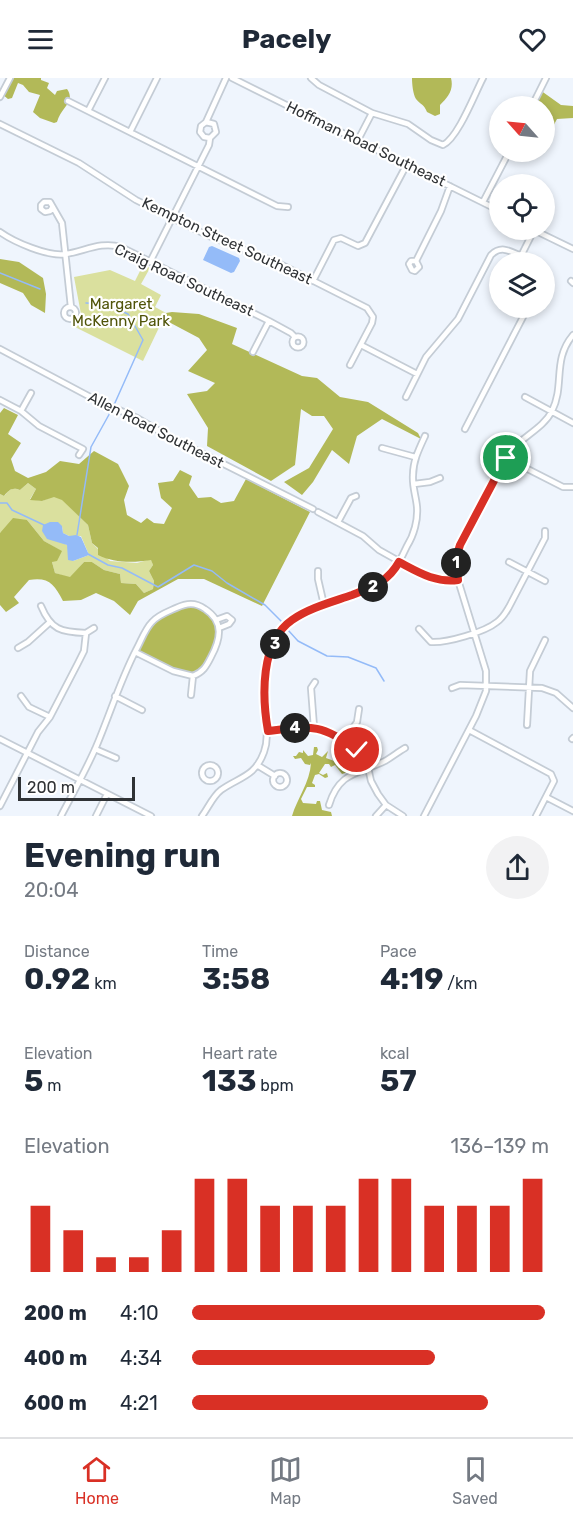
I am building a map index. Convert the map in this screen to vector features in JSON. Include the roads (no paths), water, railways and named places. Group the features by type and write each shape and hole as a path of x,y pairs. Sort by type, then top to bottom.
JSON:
{"street":[{"path":"0,97 10,78"},
{"path":"88,111 105,78"},
{"path":"130,132 157,78"},
{"path":"210,138 204,137 200,132 201,126 206,122 226,78"},
{"name":"Hoffman Road Southeast","path":"232,78 489,205"},
{"path":"311,78 319,85 372,112 408,124 432,141 443,145 448,143 458,128 483,78"},
{"path":"537,96 546,78"},
{"path":"68,101 277,206 288,207"},
{"path":"358,140 372,112"},
{"path":"150,262 199,166 210,138 215,134 216,128 212,123 206,122"},
{"name":"Kempton Street Southeast","path":"0,124 79,164 136,200 208,236 276,262 363,305 371,312 372,324 350,365"},
{"path":"483,202 504,162"},
{"path":"313,280 334,240 341,238 358,246 365,243 407,165"},
{"path":"416,261 441,211 450,186"},
{"path":"52,208 62,224 71,307"},
{"name":"Craig Road Southeast","path":"0,232 42,251 66,254 98,245 121,247 269,321 295,337"},
{"path":"555,240 573,249"},
{"path":"494,252 502,249 510,252"},
{"path":"406,397 431,350 458,319 489,259"},
{"path":"465,429 522,318"},
{"path":"253,352 269,321"},
{"path":"424,816 477,716 487,685 486,671 458,580 456,558 460,545 513,447 544,423 552,412 557,398 562,353 573,335"},
{"path":"362,345 417,374"},
{"name":"Allen Road Southeast","path":"0,349 338,522 363,536 379,550 434,580 458,580"},
{"path":"21,411 30,393"},
{"path":"525,397 573,423"},
{"path":"0,400 21,411 39,426 83,449 79,455"},
{"path":"211,816 204,814 221,790 242,780 257,765 265,751 268,731 263,702 268,658 280,633 290,621 310,610 382,583 399,562 409,544 416,522 417,508 412,477 416,457 425,436"},
{"path":"382,448 416,457"},
{"path":"506,458 563,487 572,489"},
{"path":"414,484 440,478"},
{"path":"338,522 351,498 356,496"},
{"path":"419,629 431,642 438,642 492,626 503,616 544,538 545,531"},
{"path":"509,562 545,581"},
{"path":"318,571 324,605"},
{"path":"61,816 95,749 135,652 154,620 185,604 191,604 202,608 216,620 219,628 219,642 204,669 193,676 173,671 135,652"},
{"path":"41,606 49,623 61,630 86,633 94,628"},
{"path":"216,620 227,616 232,620 229,624 219,628"},
{"path":"18,648 49,623"},
{"path":"0,806 26,753 50,717 84,651 86,633"},
{"path":"528,725 528,686 532,665 545,640"},
{"path":"191,695 193,676"},
{"path":"314,727 311,688 315,682"},
{"path":"452,688 460,685 542,688 556,693 573,708"},
{"path":"21,696 29,707 50,717"},
{"path":"115,696 142,710"},
{"path":"344,741 357,722 359,709"},
{"path":"268,731 314,727 327,730 361,754 369,767 375,789 386,805 402,816"},
{"path":"469,730 551,774 554,781 536,816"},
{"path":"0,739 151,816"},
{"path":"328,805 334,791 344,779 357,771 384,761 405,748"},
{"path":"95,749 116,758"},
{"path":"257,765 275,776"},
{"path":"214,780 221,790"},
{"path":"96,816 107,794"},
{"path":"546,797 573,811"},
{"path":"376,816 386,805"}],"water":[{"path":"212,246 239,258 240,261 234,272 231,273 203,260 209,247"},
{"path":"58,522 62,526 63,533 69,536 81,537 89,555 73,561 68,560 67,545 47,539 42,531 43,525"}],"waterway":[{"path":"0,273 40,289"},
{"path":"86,303 105,304 128,314 143,340 114,405"},
{"path":"77,535 91,447 111,411"},
{"path":"0,503 7,503 12,510 44,525"},
{"path":"88,554 108,565 122,568 158,587 194,565 212,571 227,583 265,605 283,623"},
{"path":"288,630 298,641 327,656 348,657 376,668 384,681"}],"park label":[{"name":"Margaret McKenny Park","path":"121,312"}]}
